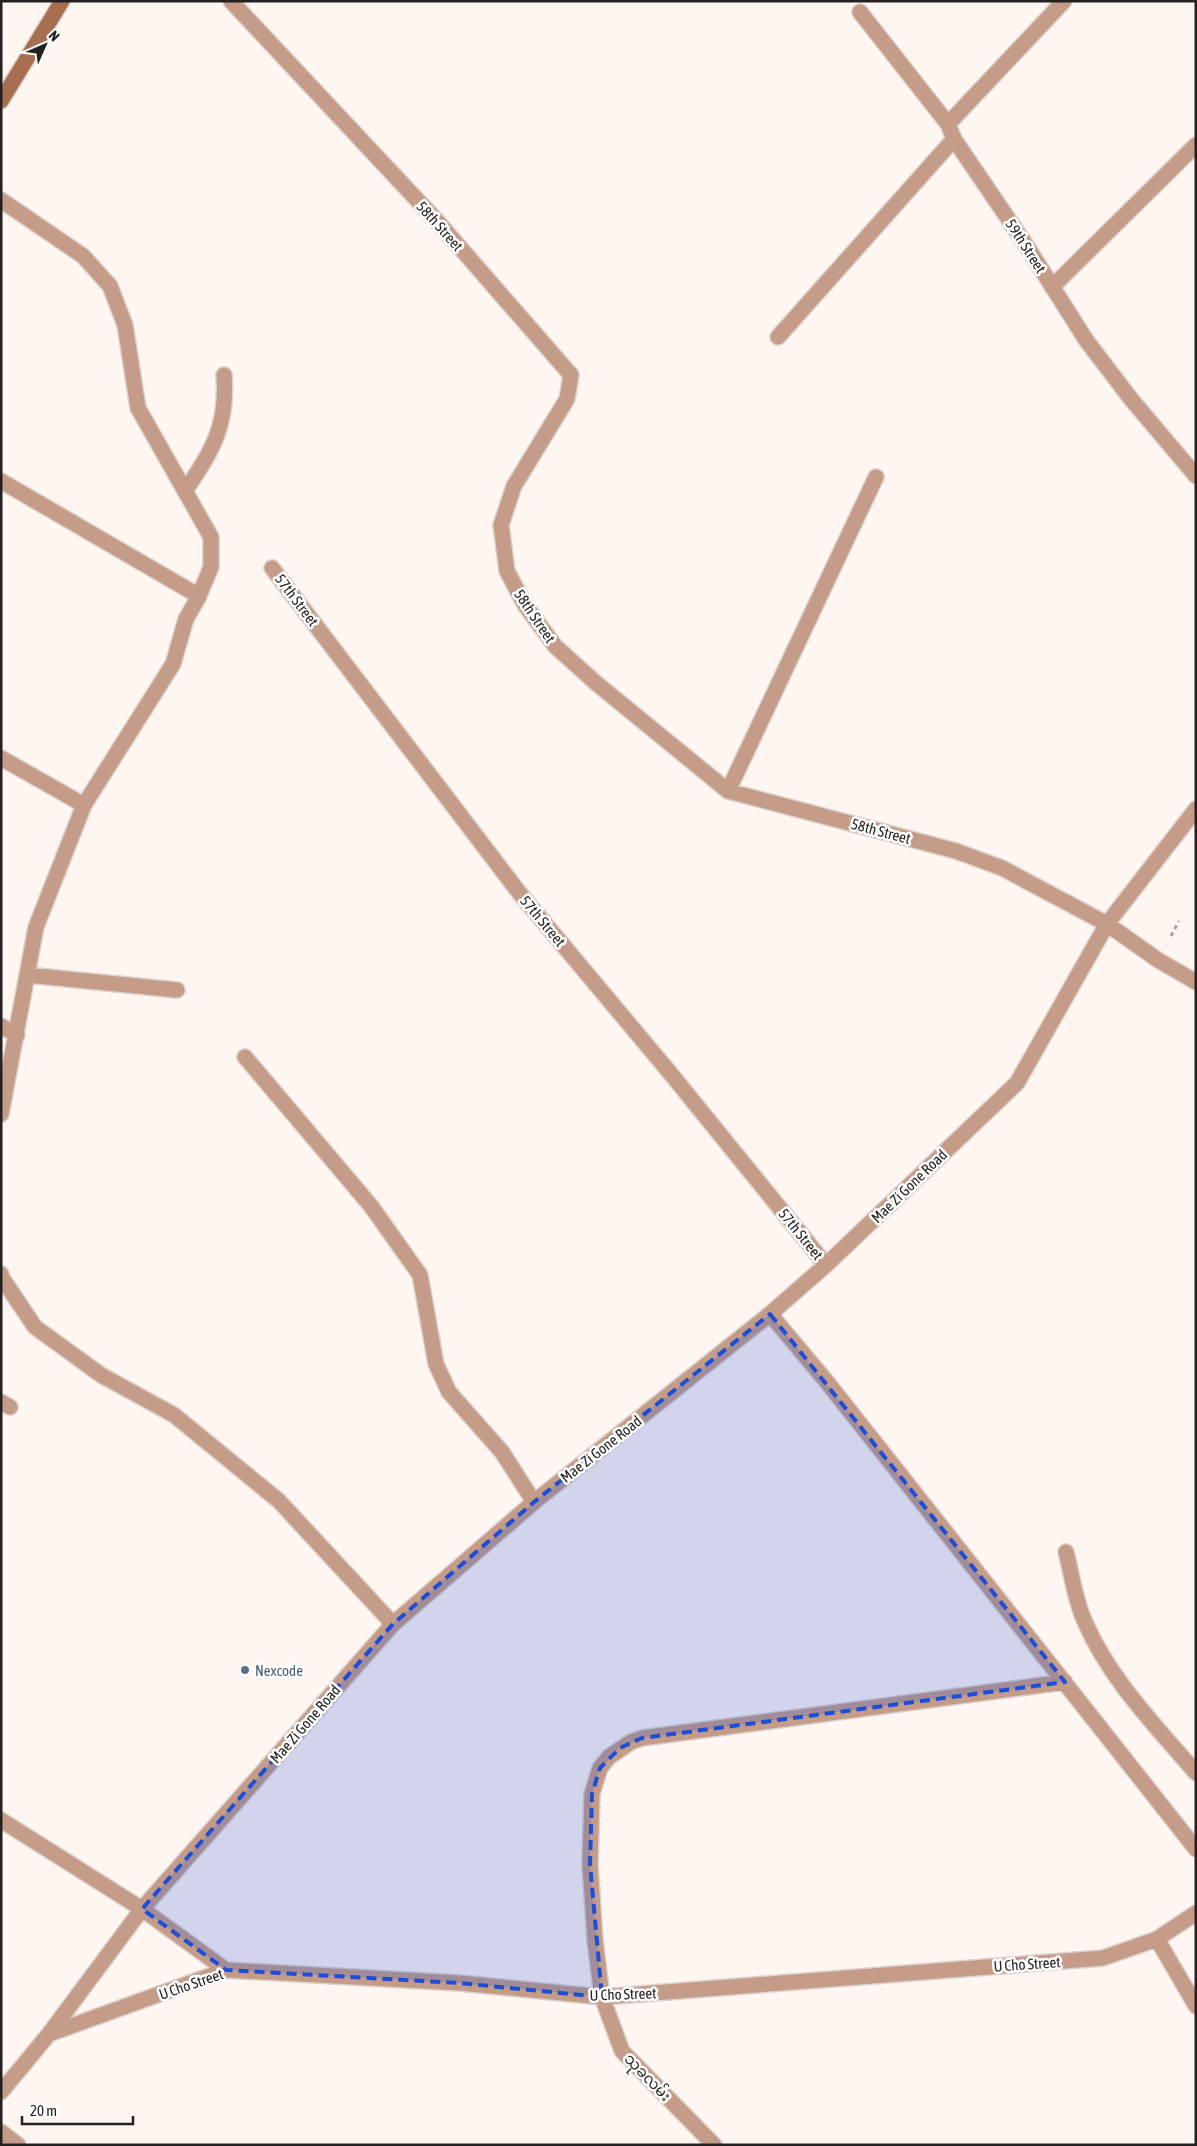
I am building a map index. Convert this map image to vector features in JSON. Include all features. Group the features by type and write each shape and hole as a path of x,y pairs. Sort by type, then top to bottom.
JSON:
{"main road":[{"path":"1,101 62,1"}],"street":[{"name":"58th Street","path":"231,1 436,220 571,376 567,399 514,486 501,525 507,571 525,605 555,646 596,683 728,791 956,851 1002,868 1107,924 1158,960 1196,982"},
{"path":"948,124 1064,1"},
{"name":"59th Street","path":"860,12 948,124 954,139 1092,347 1131,399 1196,476"},
{"path":"778,337 954,139"},
{"path":"1052,287 1196,145"},
{"path":"1,200 83,256 110,286 125,325 138,408 211,537 211,567 199,596 186,618 173,664 84,805 36,927 1,1114"},
{"path":"185,492 206,460 219,435 226,395 224,375"},
{"path":"728,791 876,477"},
{"path":"1,481 199,596"},
{"name":"57th Street","path":"272,568 521,895 671,1074 826,1265"},
{"path":"1,758 84,805"},
{"name":"Mae Zi Gone Road","path":"1,2092 49,2034 142,1909 393,1624 534,1502 770,1314 826,1265 1017,1083 1107,924 1196,809"},
{"path":"28,975 177,990"},
{"path":"1,1026 17,1035"},
{"path":"245,1057 371,1206 420,1275 436,1364 449,1392 502,1452 534,1502"},
{"path":"1,1274 34,1327 101,1375 174,1415 272,1495 393,1624"},
{"path":"770,1314 827,1382 1196,1849"},
{"path":"1066,1552 1084,1620 1100,1653 1120,1683 1196,1773"},
{"name":"သုခလမ်း","path":"714,2145 622,2051 602,1998 595,1940 590,1864 592,1794 600,1768 620,1748 642,1738 1065,1682"},
{"path":"1,1820 142,1909 226,1970"},
{"name":"U Cho Street","path":"49,2034 226,1970 459,1984 602,1998 1103,1958 1157,1939 1196,1913"},
{"path":"1157,1939 1196,2006"},
{"path":"1,2132 18,2145"}],"highlighted area":[{"path":"770,1314 1065,1682 642,1738 620,1748 600,1768 592,1794 590,1864 602,1997 459,1983 226,1970 142,1909 393,1624 534,1502"}],"place":[{"name":"Nexcode","path":"245,1670"}]}
